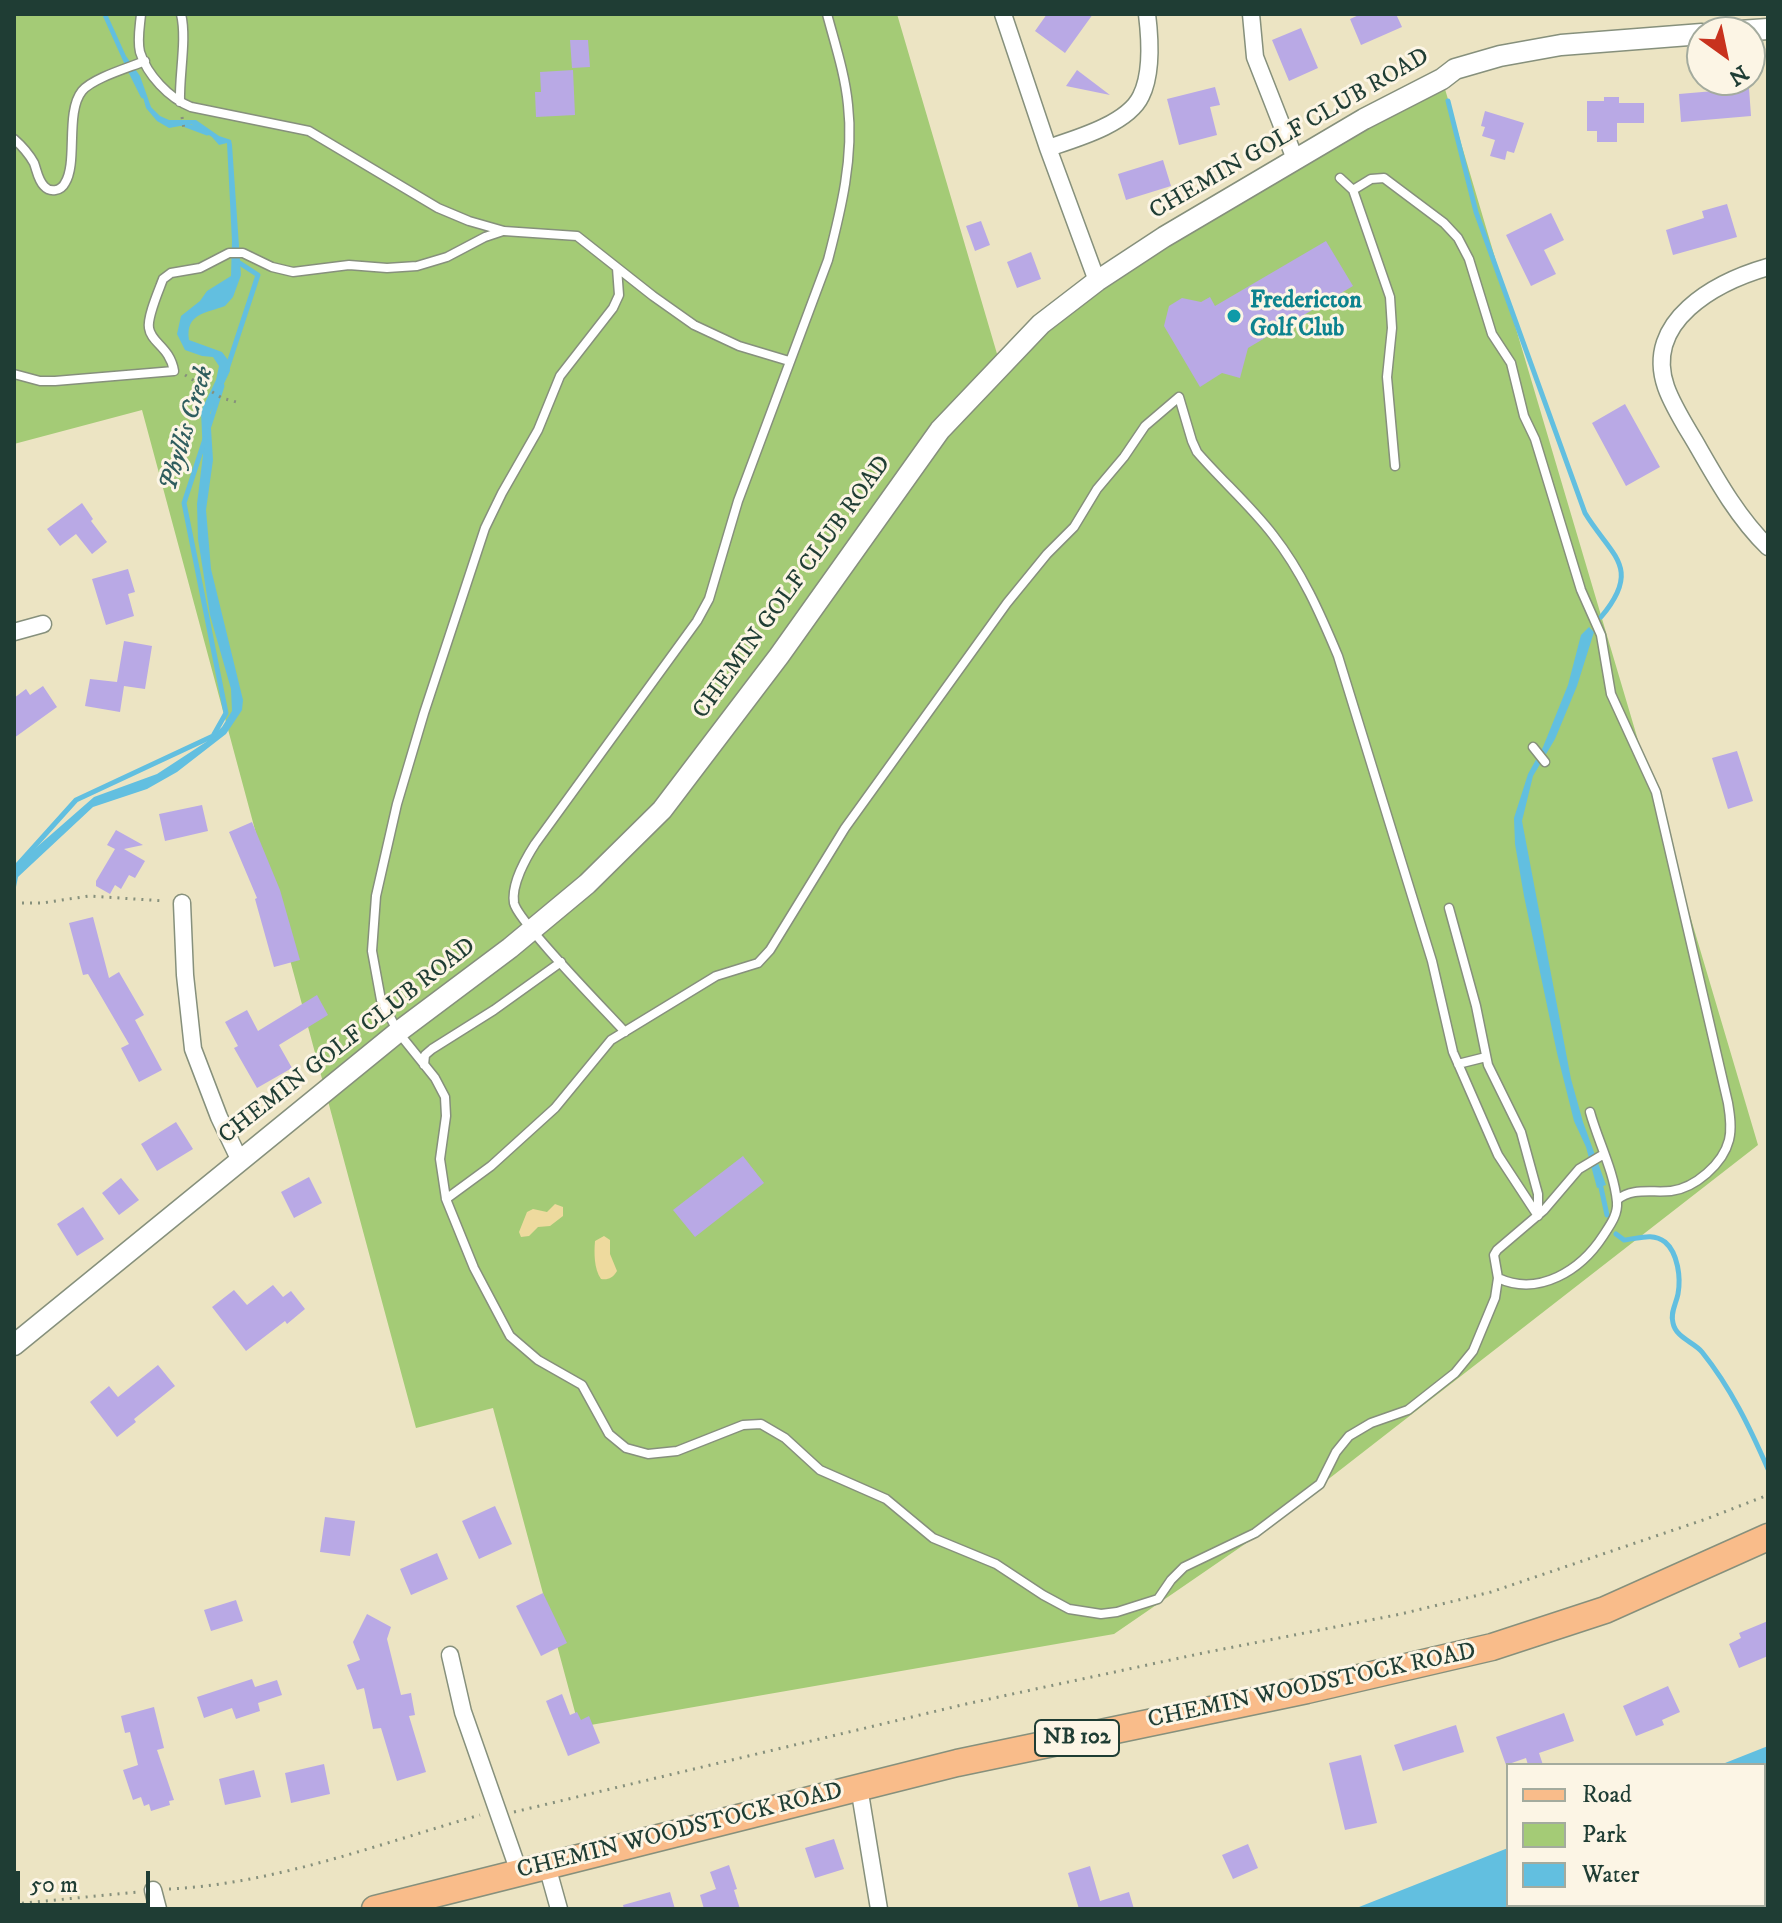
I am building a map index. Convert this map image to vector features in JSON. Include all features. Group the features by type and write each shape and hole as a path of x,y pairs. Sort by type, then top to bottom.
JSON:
{"main road":[{"name":"CHEMIN WOODSTOCK ROAD","path":"375,1909 957,1763 1307,1690 1492,1647 1605,1610 1768,1537"}],"street":[{"path":"1003,14 1097,281"},
{"path":"1048,148 1100,131 1141,98 1146,74 1147,14"},
{"path":"1251,14 1255,57 1295,159"},
{"name":"CHEMIN GOLF CLUB ROAD","path":"14,1345 398,1032 587,884 662,810 779,656 940,430 1041,324 1097,281 1164,237 1455,69 1500,56 1561,45 1686,35"},
{"path":"1768,267 1738,276 1712,289 1689,307 1675,322 1663,343 1661,366 1666,388 1709,467 1749,528 1768,547"},
{"path":"14,632 43,624"},
{"path":"182,903 185,975 193,1049 240,1161"},
{"path":"450,1655 463,1712 519,1872"},
{"path":"859,1787 879,1909"},
{"path":"547,1866 559,1909"},
{"path":"153,1890 158,1909"}],"lane":[{"path":"141,14 139,43 142,62 162,87 180,102 191,107 309,131 438,208 469,221 504,231 577,236 694,325 739,346 789,361"},
{"path":"180,102 184,33 181,14"},
{"path":"625,1032 532,929 514,902 518,880 527,858 705,610 738,501 828,260 848,163 848,105 843,72 827,14"},
{"path":"14,139 28,153 43,186 59,190 69,173 71,139 79,98 88,87 142,62"},
{"path":"1340,178 1353,190 1390,297 1392,328 1387,377 1395,466"},
{"path":"1353,190 1371,179 1384,178 1444,223 1464,248 1488,324 1511,363 1524,416 1535,439 1581,590 1601,635 1611,694 1656,792 1728,1103 1730,1132 1722,1154 1696,1182 1671,1191 1627,1194 1617,1200"},
{"path":"14,374 40,381 55,381 174,371 170,355 152,336 149,327 163,279 171,273 200,268 234,253 293,272 349,265 402,268 447,257 485,237 504,231"},
{"path":"617,268 619,295 613,308 560,376 538,430 485,528 410,759 376,896 372,951 383,1009 442,1089 447,1105 440,1159 446,1199 474,1268 510,1336 538,1360 582,1385 616,1442 648,1454 663,1454 743,1425 761,1424 785,1438 820,1470 873,1492 897,1506 933,1538 996,1564 1057,1603 1078,1612 1090,1613 1117,1612 1151,1603 1158,1599 1184,1567 1243,1541 1311,1492 1320,1484 1336,1452 1349,1436 1421,1402 1466,1361 1495,1298 1498,1278 1494,1255 1497,1250 1538,1216 1583,1165 1602,1154"},
{"path":"446,1199 523,1139 555,1108 611,1040 716,976 758,963 770,950 845,828 1007,603 1074,527 1097,489 1145,426 1179,397 1197,452 1258,517 1294,563 1318,608 1333,644 1432,961 1448,1035 1458,1064 1498,1155 1538,1216"},
{"path":"1533,747 1545,762"},
{"path":"1449,908 1491,1074 1513,1111 1521,1132 1538,1194 1538,1216"},
{"path":"424,1065 425,1055 432,1049 561,962"},
{"path":"1458,1064 1486,1057"},
{"path":"1498,1278 1513,1285 1539,1284 1580,1264 1610,1226 1617,1200 1590,1112"}],"path":[{"path":"182,116 184,129"},
{"path":"174,371 222,398 240,403"},
{"path":"14,903 42,903 89,896 182,903"},
{"path":"14,1904 216,1887 256,1879 498,1810 517,1812 966,1704 1401,1614 1535,1578 1768,1495"}],"green space":[{"name":"Fredericton Golf Club","path":"14,14 897,14 1000,364 1097,281 1442,79 1758,1145 1245,1544 1114,1634 579,1727 493,1408 416,1428 142,410 14,444"}],"sand":[{"path":"555,1204 563,1207 563,1216 550,1226 538,1227 529,1236 521,1237 519,1232 527,1212 533,1209 547,1212"},
{"path":"604,1236 610,1240 610,1254 617,1271 608,1279 601,1279 595,1261 595,1241"}],"water":[{"path":"102,14 107,14 126,56 140,76 151,107 160,116 169,120 196,120 219,136 231,140 241,275 233,297 225,306 199,316 190,324 189,340 222,352 228,360 230,371 210,413 213,460 206,510 211,569 243,700 242,710 226,734 177,772 147,789 93,807 18,877 14,897 14,867 94,797 157,774 206,742 222,727 232,711 231,689 210,615 198,539 197,504 203,455 201,411 216,380 219,366 213,357 185,350 177,334 181,316 207,291 231,276 227,143 219,145 191,124 169,128 157,121 146,108 140,86 129,74"},
{"path":"1589,627 1594,632 1577,686 1555,739 1533,776 1522,821 1571,1079 1606,1185 1597,1188 1586,1147 1574,1121 1557,1053 1524,896 1514,818 1528,774 1543,747 1568,685 1581,635"},
{"path":"1768,1746 1768,1909 1354,1909 1506,1849 1506,1907 1766,1907 1766,1763 1725,1763"}],"building":[{"path":"1047,14 1093,14 1065,53 1035,31"},
{"path":"1361,14 1396,14 1402,27 1361,45 1350,19"},
{"path":"1301,28 1318,68 1289,81 1272,40"},
{"path":"570,40 588,40 590,67 572,68"},
{"path":"573,70 575,115 536,117 535,92 541,92 540,72"},
{"path":"1077,70 1110,95 1066,86"},
{"path":"1215,87 1220,105 1210,107 1217,135 1179,145 1167,99"},
{"path":"1679,94 1750,96 1751,116 1681,122"},
{"path":"1604,97 1619,97 1619,103 1644,103 1644,123 1617,123 1617,142 1597,142 1597,131 1587,131 1587,101 1604,101"},
{"path":"1485,111 1524,123 1514,153 1507,151 1505,160 1490,156 1495,140 1482,136"},
{"path":"1163,160 1171,186 1126,200 1118,174"},
{"path":"1727,204 1737,237 1673,255 1666,230 1704,218 1702,211"},
{"path":"1551,213 1564,240 1544,250 1556,274 1531,286 1506,235"},
{"path":"981,221 990,245 975,251 966,226"},
{"name":"Fredericton Golf Club","path":"1326,241 1353,286 1248,348 1240,378 1222,373 1200,387 1164,326 1169,306 1182,298 1201,302 1210,297 1215,306"},
{"path":"1031,252 1041,279 1017,288 1007,262"},
{"path":"1625,404 1660,467 1626,486 1592,423"},
{"path":"82,503 107,542 92,554 76,534 60,546 47,529"},
{"path":"128,569 135,592 128,594 134,616 106,625 92,579"},
{"path":"124,641 152,646 145,689 124,686 120,712 85,706 90,679 117,682"},
{"path":"43,686 57,707 14,738 14,698 26,689 30,695"},
{"path":"1737,751 1753,801 1728,809 1712,758"},
{"path":"202,805 208,831 165,841 159,814"},
{"path":"252,822 280,890 300,960 274,967 257,898 229,832"},
{"path":"116,830 143,845 124,849 145,861 135,878 129,875 121,889 115,885 110,894 96,886 96,881 115,849 107,845"},
{"path":"93,917 109,978 119,972 144,1015 135,1020 162,1070 139,1082 121,1048 129,1044 88,974 83,975 69,923"},
{"path":"317,995 328,1015 279,1045 292,1068 257,1088 234,1048 238,1046 225,1022 247,1010 258,1031"},
{"path":"176,1122 193,1149 157,1171 141,1144"},
{"path":"743,1156 764,1183 695,1237 673,1210"},
{"path":"309,1177 322,1203 294,1218 281,1192"},
{"path":"121,1178 139,1200 119,1215 102,1193"},
{"path":"83,1207 104,1239 77,1256 57,1224"},
{"path":"273,1285 283,1297 291,1291 305,1309 246,1351 212,1307 234,1290 247,1305"},
{"path":"158,1365 175,1386 117,1437 90,1402 109,1386 118,1397"},
{"path":"495,1506 512,1544 479,1559 462,1521"},
{"path":"325,1517 355,1521 350,1556 320,1552"},
{"path":"437,1553 448,1579 411,1595 400,1569"},
{"path":"543,1593 567,1643 541,1656 516,1606"},
{"path":"236,1600 243,1621 211,1631 204,1610"},
{"path":"367,1614 391,1627 387,1639 401,1695 411,1693 415,1715 409,1716 426,1772 397,1781 381,1728 373,1729 364,1688 357,1690 347,1665 360,1660 353,1642"},
{"path":"1768,1621 1768,1656 1739,1668 1729,1644 1741,1638 1739,1633"},
{"path":"252,1679 255,1687 277,1680 282,1695 258,1703 260,1711 236,1719 232,1708 204,1718 197,1697"},
{"path":"1668,1686 1680,1712 1662,1720 1664,1725 1636,1736 1623,1706"},
{"path":"562,1694 570,1715 577,1712 581,1720 589,1716 600,1743 568,1756 546,1701"},
{"path":"154,1707 164,1748 157,1750 174,1800 169,1801 170,1805 151,1811 149,1804 144,1806 141,1797 133,1800 123,1770 138,1765 130,1732 125,1733 121,1716"},
{"path":"1564,1713 1574,1741 1539,1753 1542,1763 1527,1763 1526,1758 1506,1765 1496,1737"},
{"path":"1456,1725 1464,1752 1403,1771 1394,1745"},
{"path":"1361,1755 1377,1823 1345,1830 1329,1763"},
{"path":"324,1764 330,1794 291,1803 285,1773"},
{"path":"254,1770 261,1797 225,1805 219,1779"},
{"path":"834,1839 844,1869 815,1878 805,1848"},
{"path":"1248,1844 1258,1868 1233,1879 1222,1855"},
{"path":"729,1865 740,1909 704,1909 700,1895 716,1889 710,1872"},
{"path":"1090,1866 1100,1901 1129,1892 1134,1909 1079,1909 1068,1873"},
{"path":"670,1892 675,1909 624,1909 623,1905"}],"waterway":[{"name":"Phyllis Creek","path":"133,76 143,96"},
{"path":"1448,101 1476,212 1585,513 1618,562 1620,586 1601,617"},
{"name":"Phyllis Creek","path":"183,124 207,133"},
{"name":"Phyllis Creek","path":"227,369 258,275 235,260"},
{"name":"Phyllis Creek","path":"209,426 222,386"},
{"name":"Phyllis Creek","path":"14,869 76,800 213,736 226,713 184,503 205,439"},
{"path":"1600,1183 1607,1215"},
{"path":"1616,1234 1624,1240 1655,1237 1669,1247 1679,1273 1672,1316 1675,1328 1702,1352 1722,1380 1747,1423 1768,1469"}],"place":[{"name":"Fredericton Golf Club","path":"1234,316"}]}
